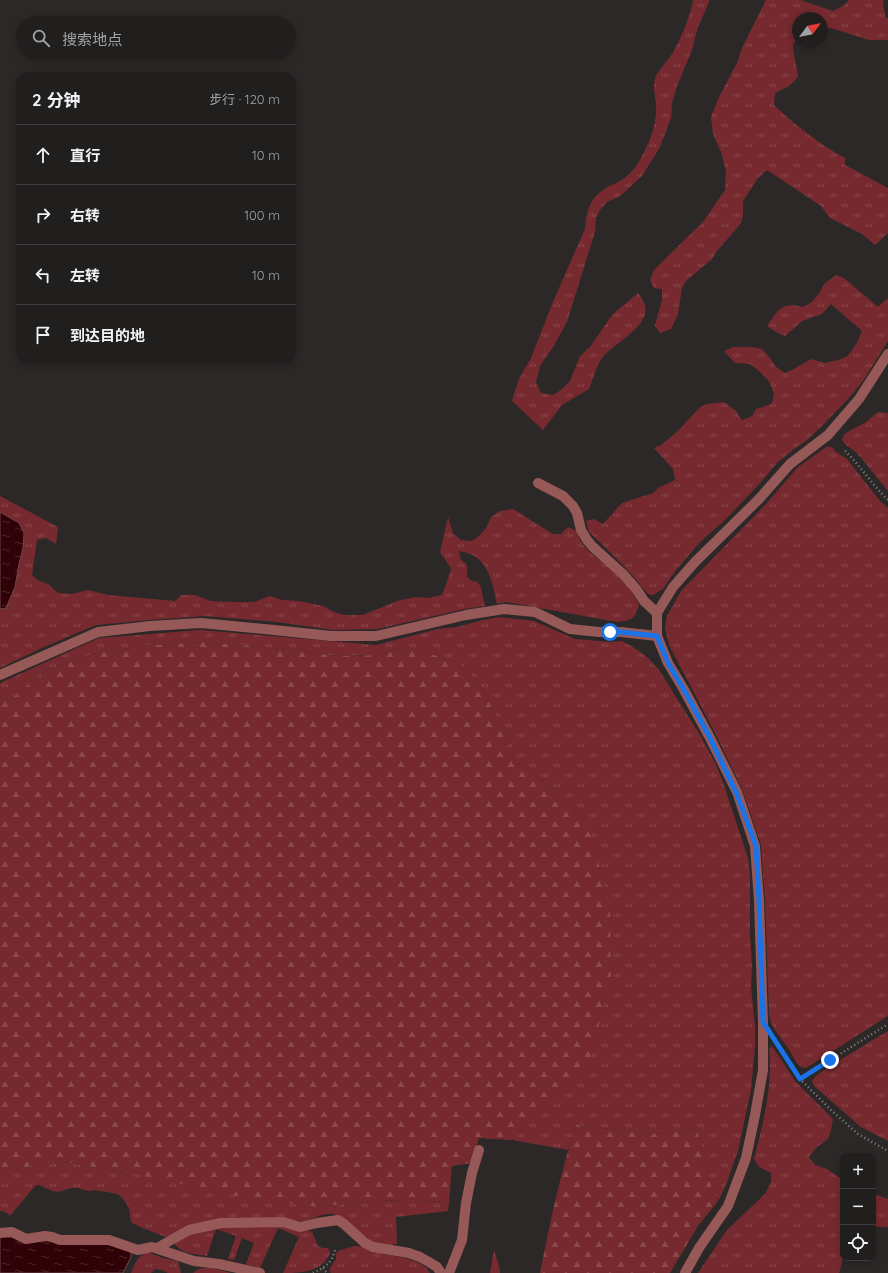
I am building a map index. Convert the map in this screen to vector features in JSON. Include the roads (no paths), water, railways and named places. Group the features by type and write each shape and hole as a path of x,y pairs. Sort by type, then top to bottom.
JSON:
{"street":[{"path":"685,1273 699,1248 728,1206 746,1158 755,1115 763,1070 759,901 756,846 736,792 709,736 668,663 657,636 657,613 673,587 695,562 759,499 790,464 828,435 859,399 888,354"},
{"path":"538,483 563,496 573,506 577,513 581,530 587,540 624,575 644,601 657,613"},
{"path":"0,675 98,632 150,626 201,623 331,636 376,636 466,615 504,609 535,612 570,629 657,636"},
{"path":"449,1273 462,1240 466,1203 472,1173 479,1150"},
{"path":"157,1248 189,1230 221,1223 283,1222 300,1227 338,1220 365,1243 374,1247 409,1253 420,1257 437,1268 441,1273"},
{"path":"0,1233 12,1232 32,1239 45,1236 60,1240 109,1240 138,1250 152,1247 194,1261 219,1264 260,1273"}],"water":[{"path":"0,512 19,523 24,533 23,548 15,587 6,608 0,609"},
{"path":"0,1236 13,1237 19,1241 28,1243 40,1240 111,1244 131,1252 131,1257 123,1273 0,1273"}]}
